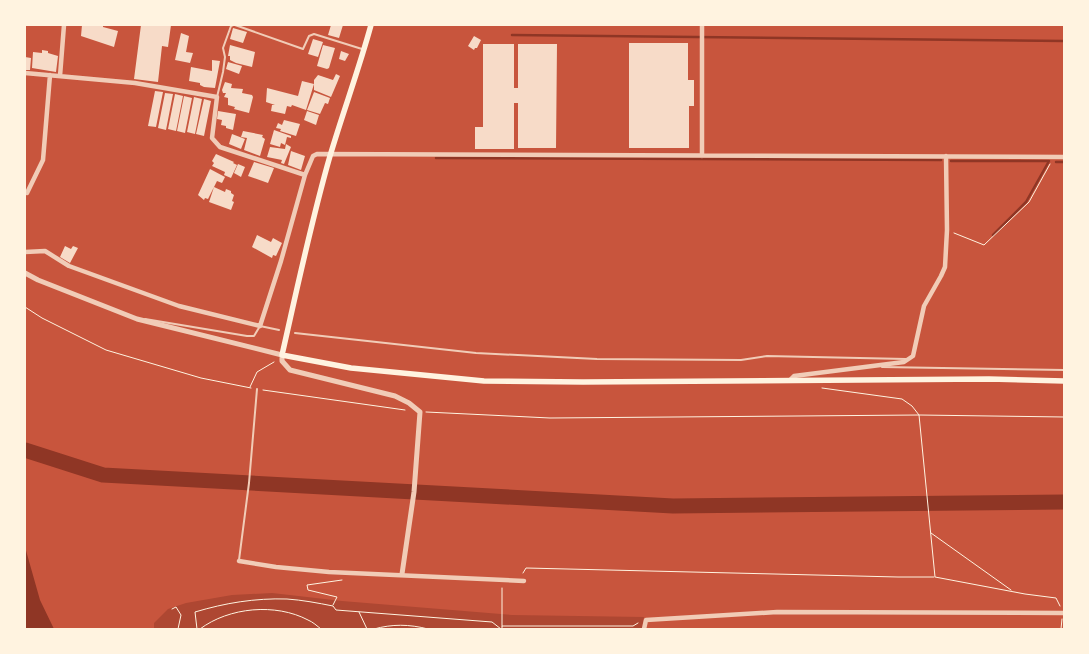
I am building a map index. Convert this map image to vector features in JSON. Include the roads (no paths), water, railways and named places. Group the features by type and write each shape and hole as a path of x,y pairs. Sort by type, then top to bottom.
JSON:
{"main road":[{"path":"371,25 312,223 282,358 351,368 484,381 989,379 1064,381"}],"street":[{"path":"60,76 64,25"},
{"path":"702,25 702,156"},
{"path":"25,73 135,83 217,97 212,138 220,146 305,175"},
{"path":"27,193 43,160 50,75"},
{"path":"25,252 45,251 69,266 179,306 260,326 305,175 313,156 318,154 1064,156"},
{"path":"790,380 794,376 904,362 913,356 924,306 945,267 948,230 946,156"},
{"path":"25,273 38,280 131,316 282,358 290,370 395,396 409,403 420,412 414,492 402,574"},
{"path":"239,561 276,568 522,580"},
{"path":"644,629 646,620 777,612 1063,613"}],"lane":[{"path":"217,97 225,57 223,48 231,26 234,25 303,49 308,36 314,34 364,49"},
{"path":"131,316 247,336 254,336 260,326 279,330"},
{"path":"295,333 476,353 597,359 741,360 767,356 909,359"},
{"path":"877,365 885,368 1064,370"},
{"path":"239,561 249,483 257,389"}],"waterway":[{"path":"512,35 1064,41"},
{"path":"436,158 941,160"},
{"path":"951,161 1049,161 1026,202 993,235"},
{"path":"1056,162 1064,162"},
{"path":"25,450 103,475 673,506 1064,502"}]}
